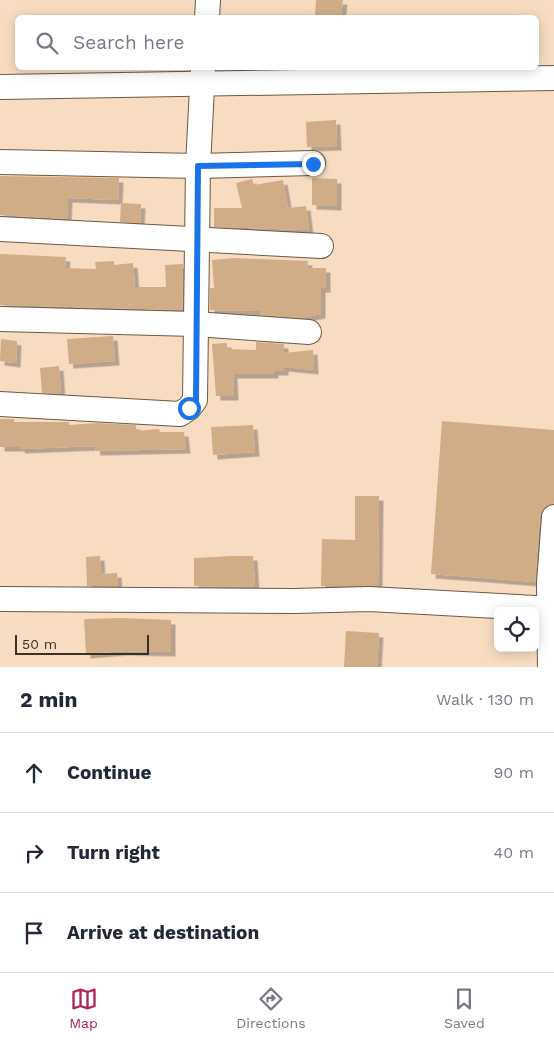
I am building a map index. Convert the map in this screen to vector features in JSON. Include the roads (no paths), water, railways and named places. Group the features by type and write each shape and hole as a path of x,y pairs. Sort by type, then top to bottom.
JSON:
{"street":[{"path":"207,15 208,0"},
{"path":"0,87 203,75 554,78"},
{"path":"0,404 180,414 196,400 198,166 203,75"},
{"path":"0,162 198,166 313,164"},
{"path":"0,229 198,242 321,246"},
{"path":"0,318 196,324 309,332"},
{"path":"550,667 554,517"},
{"path":"0,599 294,601 369,599 552,608"}]}
